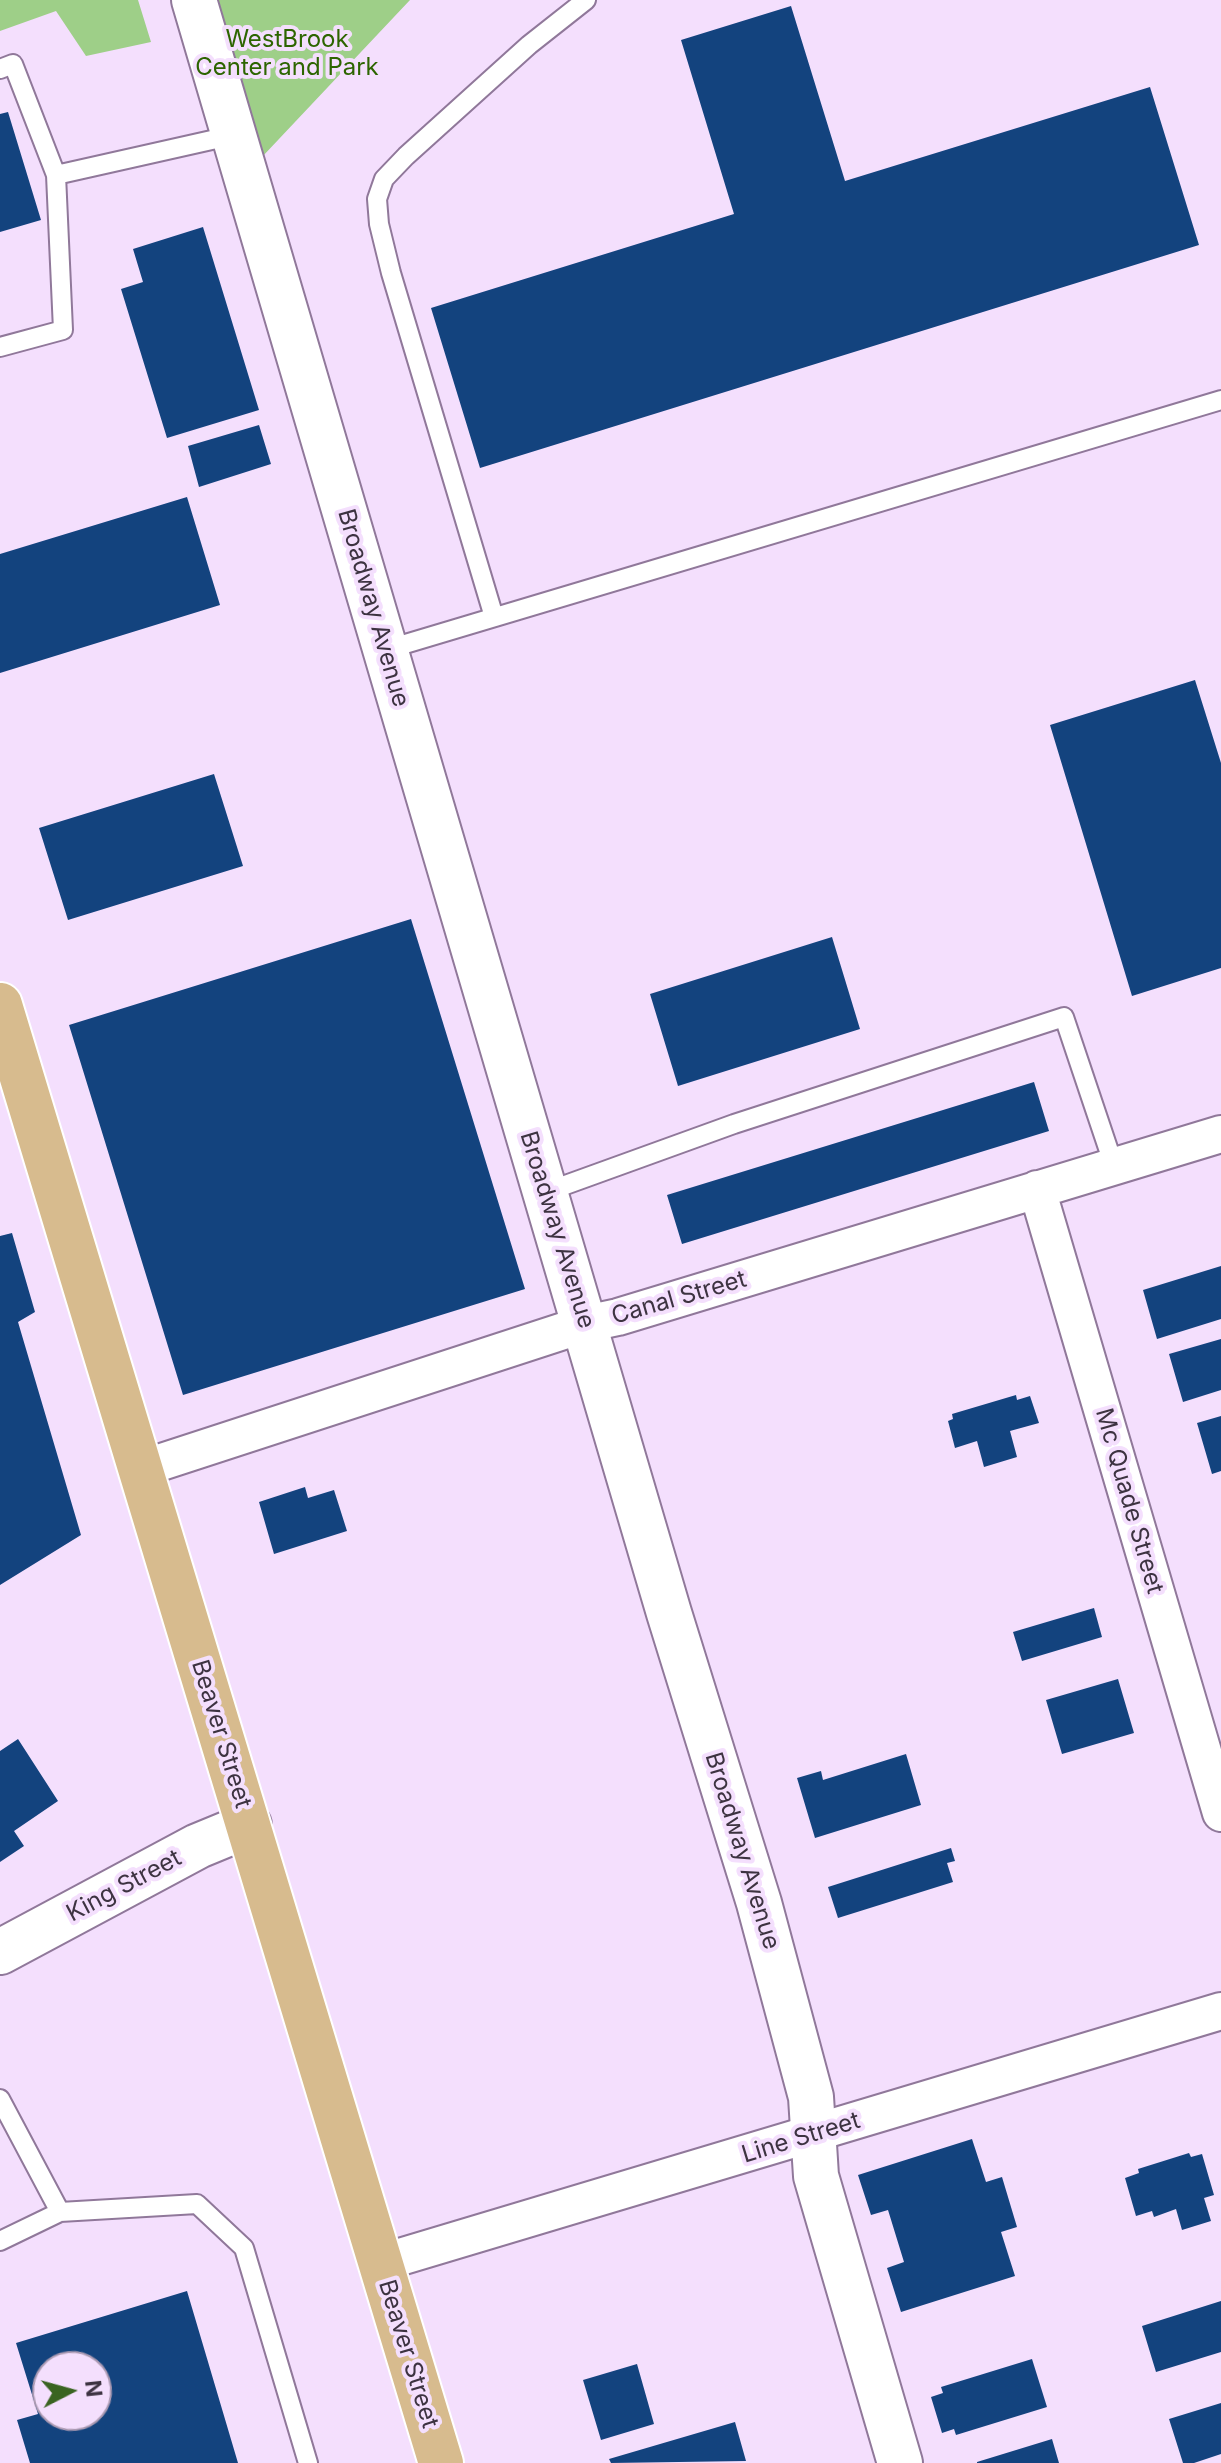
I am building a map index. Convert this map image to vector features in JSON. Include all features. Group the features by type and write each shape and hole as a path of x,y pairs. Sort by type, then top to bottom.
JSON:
{"main road":[{"name":"Beaver Street","path":"0,1005 441,2463"}],"street":[{"name":"Broadway Avenue","path":"194,0 669,1613 759,1903 811,2097 816,2176 900,2463"},
{"name":"Canal Street","path":"140,1469 585,1324 618,1317 1221,1134"},
{"name":"Mc Quade Street","path":"1037,1189 1221,1813"},
{"name":"King Street","path":"0,1952 198,1846 249,1825"},
{"name":"Line Street","path":"380,2263 814,2135 1218,2021"}],"lane":[{"path":"494,617 391,273 379,224 377,199 384,179 406,156 529,45 586,0"},
{"path":"0,69 13,64 56,175 63,330 0,347"},
{"path":"56,175 234,135"},
{"path":"385,650 1221,400"},
{"path":"546,1192 734,1124 1064,1017 1114,1166"},
{"path":"0,2099 60,2212"},
{"path":"0,2241 60,2212 197,2204 244,2248 308,2463"}],"green space":[{"path":"0,0 138,0 151,42 86,56 56,11 0,31"},
{"name":"WestBrook Center and Park","path":"217,0 410,0 262,157"}],"building":[{"path":"791,6 845,181 1150,87 1199,245 480,468 431,308 734,214 681,40"},
{"path":"8,112 41,220 0,232 0,114"},
{"path":"203,227 259,410 167,438 121,289 143,282 133,249"},
{"path":"259,425 271,464 199,487 188,446"},
{"path":"187,497 220,605 0,673 0,554"},
{"path":"1195,680 1221,763 1221,968 1132,996 1050,725"},
{"path":"214,774 243,866 68,920 39,828"},
{"path":"411,919 525,1289 183,1395 69,1025"},
{"path":"832,937 860,1029 678,1086 650,994"},
{"path":"1034,1082 1049,1131 682,1244 667,1195"},
{"path":"12,1233 35,1312 18,1322 81,1535 0,1585 0,1236"},
{"path":"1221,1266 1221,1319 1157,1339 1143,1290"},
{"path":"1221,1339 1221,1390 1183,1402 1169,1354"},
{"path":"1016,1395 1017,1400 1030,1396 1039,1423 1010,1431 1017,1457 984,1467 977,1441 955,1448 948,1421 953,1419 952,1414"},
{"path":"1221,1416 1221,1471 1212,1474 1197,1423"},
{"path":"305,1487 308,1498 334,1490 347,1531 274,1554 259,1502"},
{"path":"1094,1608 1102,1637 1022,1661 1013,1632"},
{"path":"1118,1679 1134,1733 1062,1754 1046,1700"},
{"path":"18,1739 58,1801 14,1831 24,1846 0,1862 0,1751"},
{"path":"906,1754 921,1805 815,1838 797,1778 821,1771 823,1780"},
{"path":"951,1848 955,1861 947,1863 953,1882 838,1918 828,1887"},
{"path":"972,2139 986,2182 1002,2177 1017,2227 1001,2232 1015,2276 901,2312 887,2268 904,2262 888,2210 871,2215 858,2175"},
{"path":"1189,2153 1191,2157 1202,2154 1214,2195 1204,2198 1211,2221 1182,2230 1176,2209 1154,2217 1152,2211 1136,2216 1125,2178 1139,2173 1138,2169"},
{"path":"187,2291 238,2463 30,2463 17,2420 32,2416 32,2431 112,2431 112,2351 32,2351 32,2395 16,2343"},
{"path":"1221,2301 1221,2352 1156,2372 1142,2326"},
{"path":"1032,2359 1047,2407 956,2435 954,2429 942,2433 931,2397 943,2393 941,2387"},
{"path":"637,2364 654,2424 601,2440 583,2380"},
{"path":"1221,2403 1221,2454 1194,2463 1183,2463 1169,2419"},
{"path":"735,2422 746,2461 611,2463 609,2459"},
{"path":"1052,2439 1059,2463 977,2463 977,2462"}]}
